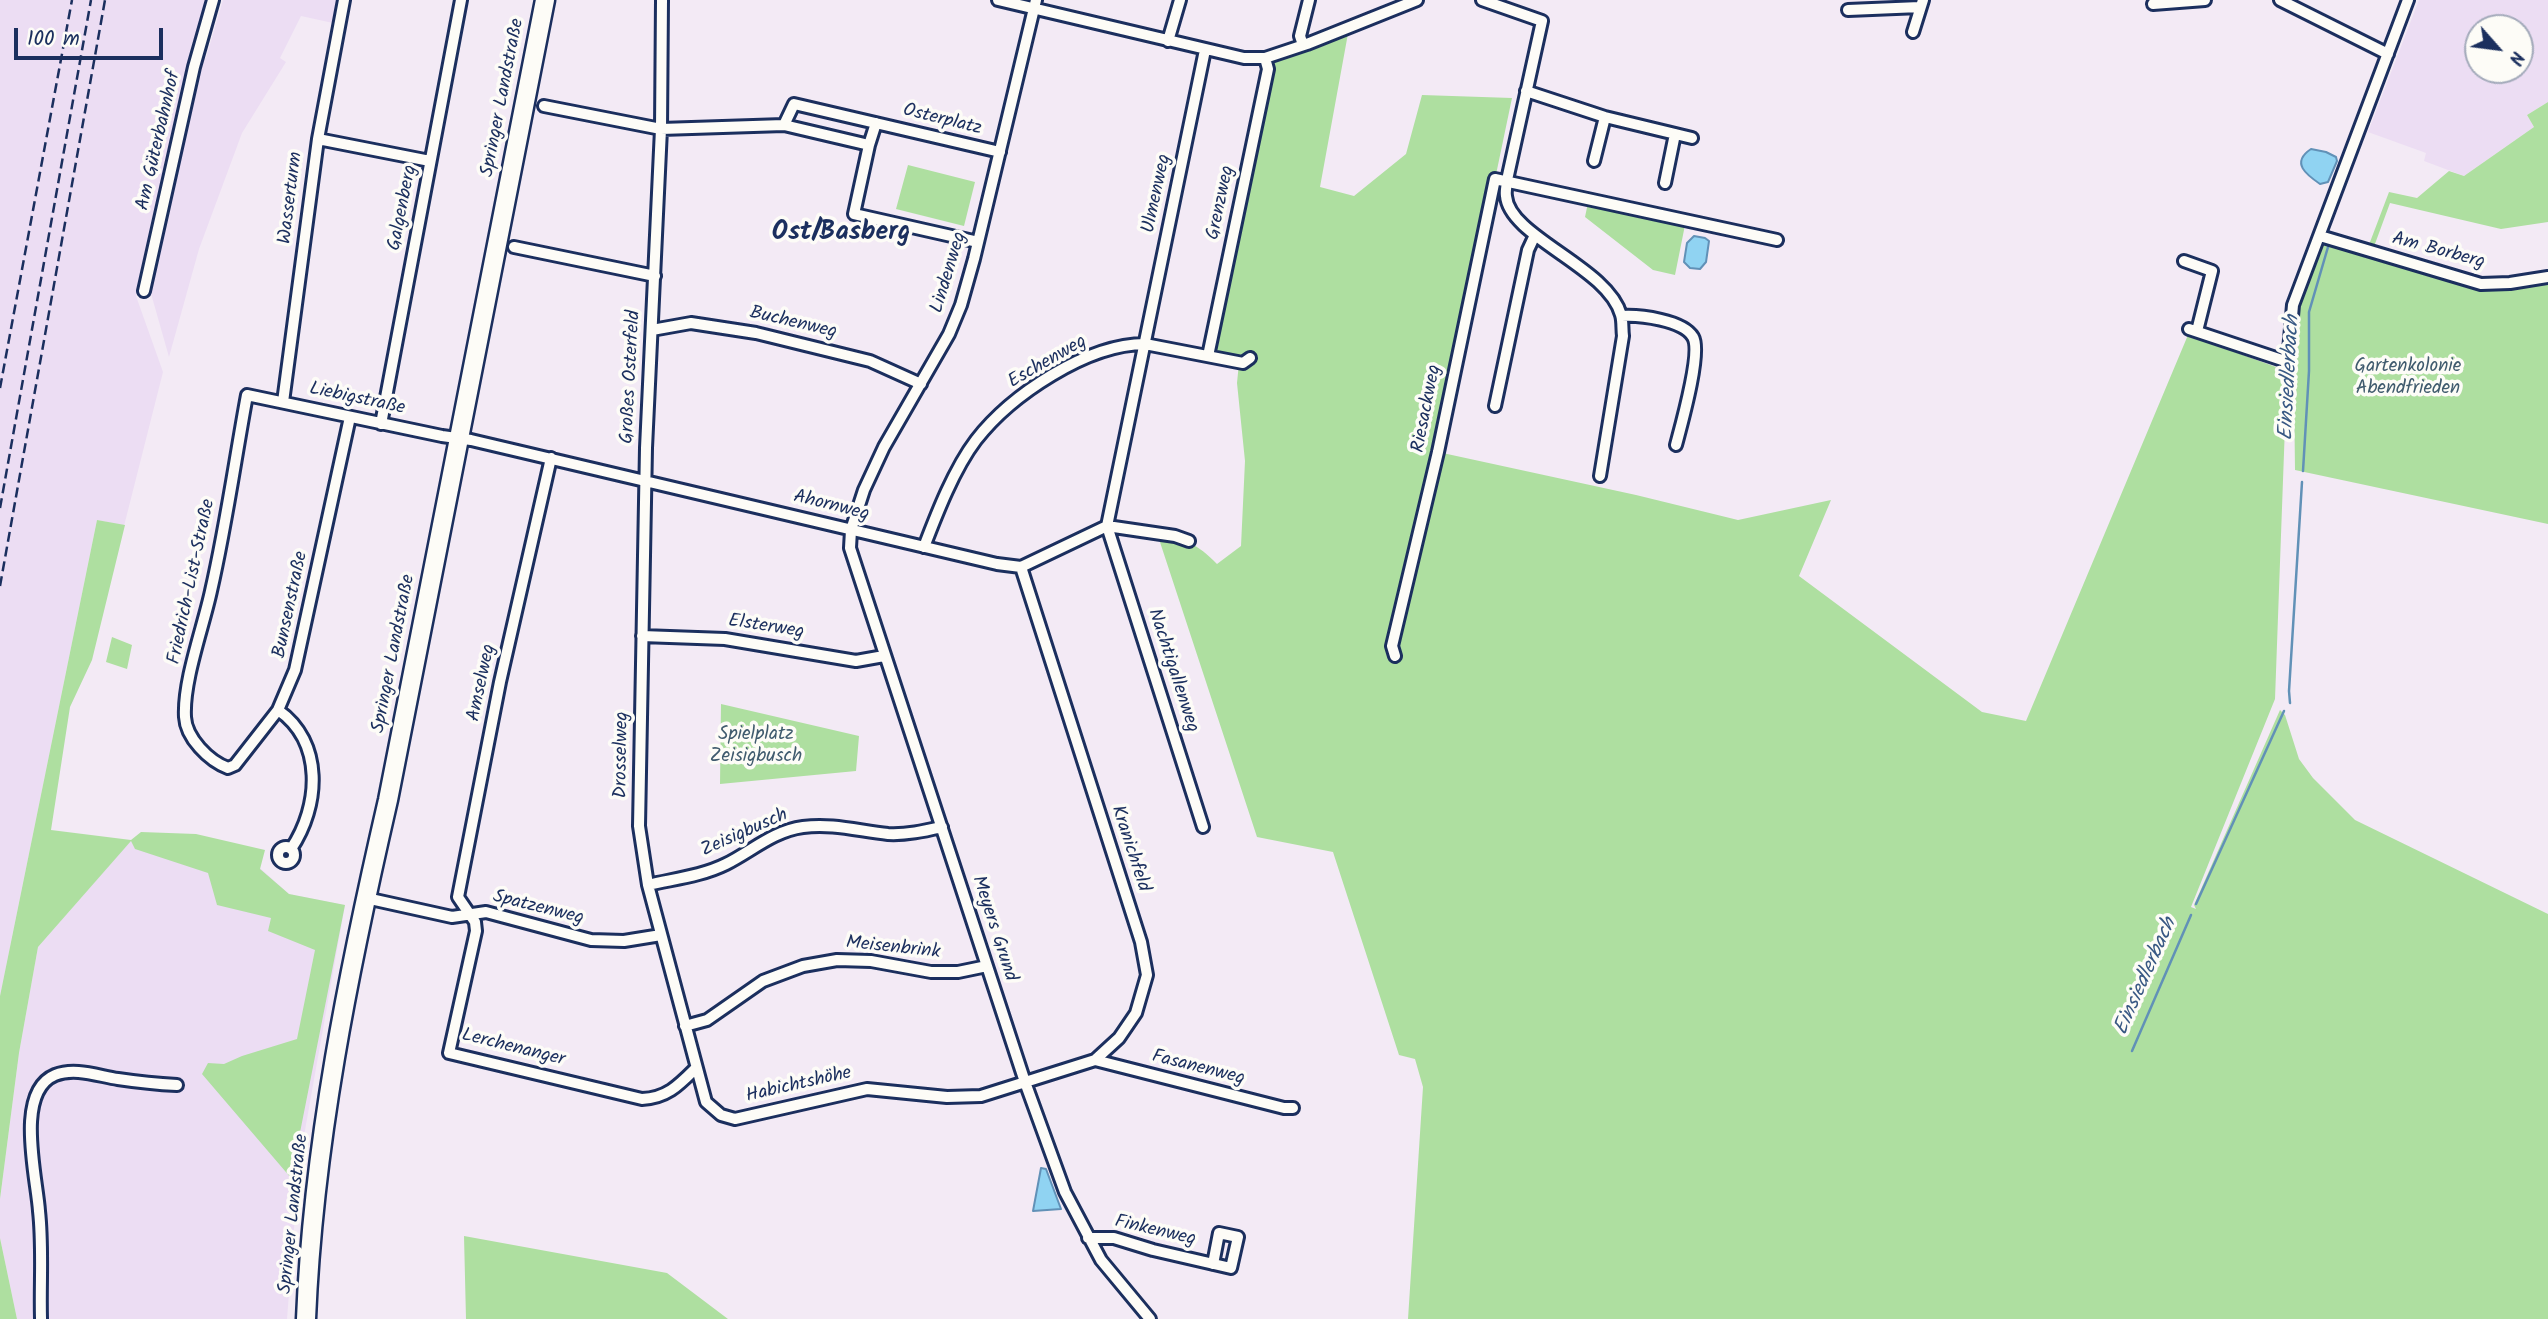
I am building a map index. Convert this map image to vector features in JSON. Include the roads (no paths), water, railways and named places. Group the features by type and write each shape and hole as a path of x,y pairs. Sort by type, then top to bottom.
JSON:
{"main road":[{"name":"Springer Landstraße","path":"306,1319 310,1240 321,1157 366,898 391,787 545,0"}],"street":[{"name":"Am Güterbahnhof","path":"144,291 194,67 213,0"},
{"name":"Wasserturm","path":"283,402 318,139 344,0"},
{"name":"Galgenberg","path":"382,424 461,0"},
{"name":"Großes Osterfeld","path":"647,480 646,448 661,129 662,0"},
{"path":"998,0 1035,4 1168,41 1244,58 1265,58 1303,46 1417,0"},
{"path":"1168,41 1180,0"},
{"path":"1303,46 1300,36 1309,0"},
{"name":"Riesackweg","path":"1395,656 1392,646 1438,452 1491,195 1495,179 1507,180 1542,21 1482,0"},
{"path":"2153,4 2205,0"},
{"path":"2280,0 2388,54"},
{"path":"2184,261 2212,271 2193,330 2288,362 2293,305 2408,0"},
{"name":"Lindenweg","path":"851,530 864,491 884,447 949,334 961,305 1035,4"},
{"path":"1848,9 1922,4 1913,32"},
{"name":"Ulmenweg","path":"1107,526 1205,50"},
{"name":"Grenzweg","path":"1208,356 1268,69 1265,58"},
{"path":"1526,91 1605,117 1692,138"},
{"name":"Osterplatz","path":"783,125 794,104 1000,152"},
{"path":"544,106 661,129 783,125 869,145"},
{"path":"1594,161 1605,117"},
{"name":"Osterplatz","path":"876,123 854,214 978,242"},
{"path":"1665,183 1675,134"},
{"path":"318,139 430,161"},
{"path":"1600,476 1623,336 1622,316 1609,293 1590,274 1535,235 1516,216 1506,198 1507,180 1777,240"},
{"path":"1495,406 1528,250 1535,235"},
{"name":"Am Borberg","path":"2320,236 2481,284 2510,283 2548,276"},
{"path":"514,247 655,276"},
{"path":"1622,316 1653,317 1686,329 1693,337 1696,346 1692,377 1676,445"},
{"name":"Buchenweg","path":"652,330 691,323 756,333 870,360 921,384"},
{"name":"Eschenweg","path":"923,547 941,503 974,442 998,417 1041,383 1073,364 1130,344 1145,344"},
{"path":"1145,344 1243,363 1250,358"},
{"name":"Liebigstraße","path":"247,395 459,439"},
{"name":"Friedrich-List-Straße","path":"218,764 190,736 185,718 187,690 212,587 247,395"},
{"name":"Bunsenstraße","path":"218,764 228,768 236,765 278,710 295,670 350,417"},
{"name":"Ahornweg","path":"459,439 647,480 923,547 1021,567"},
{"name":"Amselweg","path":"470,914 458,897 500,682 551,458"},
{"name":"Drosselweg","path":"647,480 639,825 648,885 685,1026"},
{"path":"1021,567 1107,526 1175,536 1189,541"},
{"name":"Nachtigallenweg","path":"1107,526 1203,827"},
{"name":"Meyers Grund","path":"851,530 850,548 884,656 1025,1082 1065,1192 1101,1260 1150,1319"},
{"name":"Kranichfeld","path":"1021,567 1145,960 1147,975 1136,1013 1119,1038 1095,1060 1025,1082"},
{"name":"Elsterweg","path":"642,636 725,639 856,661 884,656"},
{"path":"278,710 293,721 305,739 312,763 313,788 302,832 291,849"},
{"name":"Zeisigbusch","path":"648,885 709,871 785,831 803,827 833,825 891,834 919,833 942,827"},
{"name":"Spatzenweg","path":"366,898 452,917 486,912 591,940 624,941 661,935"},
{"name":"Lerchenanger","path":"470,914 475,922 475,931 449,1053 642,1099 656,1098 671,1092 696,1068"},
{"name":"Meisenbrink","path":"685,1026 708,1020 763,981 803,966 838,960 871,961 931,972 958,972 987,966"},
{"name":"Habichtshöhe","path":"685,1026 706,1102 712,1110 735,1119 867,1089 947,1097 981,1096 1025,1082"},
{"name":"Fasanenweg","path":"1095,1060 1284,1108 1293,1108"},
{"path":"41,1319 39,1210 30,1133 35,1100 43,1082 56,1074 74,1071 177,1085"},
{"name":"Finkenweg","path":"1088,1238 1114,1238 1213,1264"}],"water":[{"path":"2311,149 2336,157 2337,161 2328,182 2320,184 2303,168 2302,159"},
{"path":"1694,236 1709,241 1706,262 1700,269 1690,268 1684,262 1687,243"},
{"path":"1041,1168 1046,1169 1061,1209 1033,1211"}],"waterway":[{"name":"Einsiedlerbach","path":"2303,471 2309,371 2309,312 2328,247"},
{"name":"Einsiedlerbach","path":"2290,703 2302,482"},
{"name":"Einsiedlerbach","path":"2196,904 2284,711"},
{"name":"Einsiedlerbach","path":"2132,1051 2191,915"}],"railway":[{"path":"0,388 72,0"},
{"path":"0,508 91,0"},
{"path":"0,586 105,0"}],"district":[{"name":"Ost/Basberg","path":"841,235"}],"park label":[{"name":"Gartenkolonie Abendfrieden","path":"2408,379"},
{"name":"Spielplatz Zeisigbusch","path":"756,747"}]}
